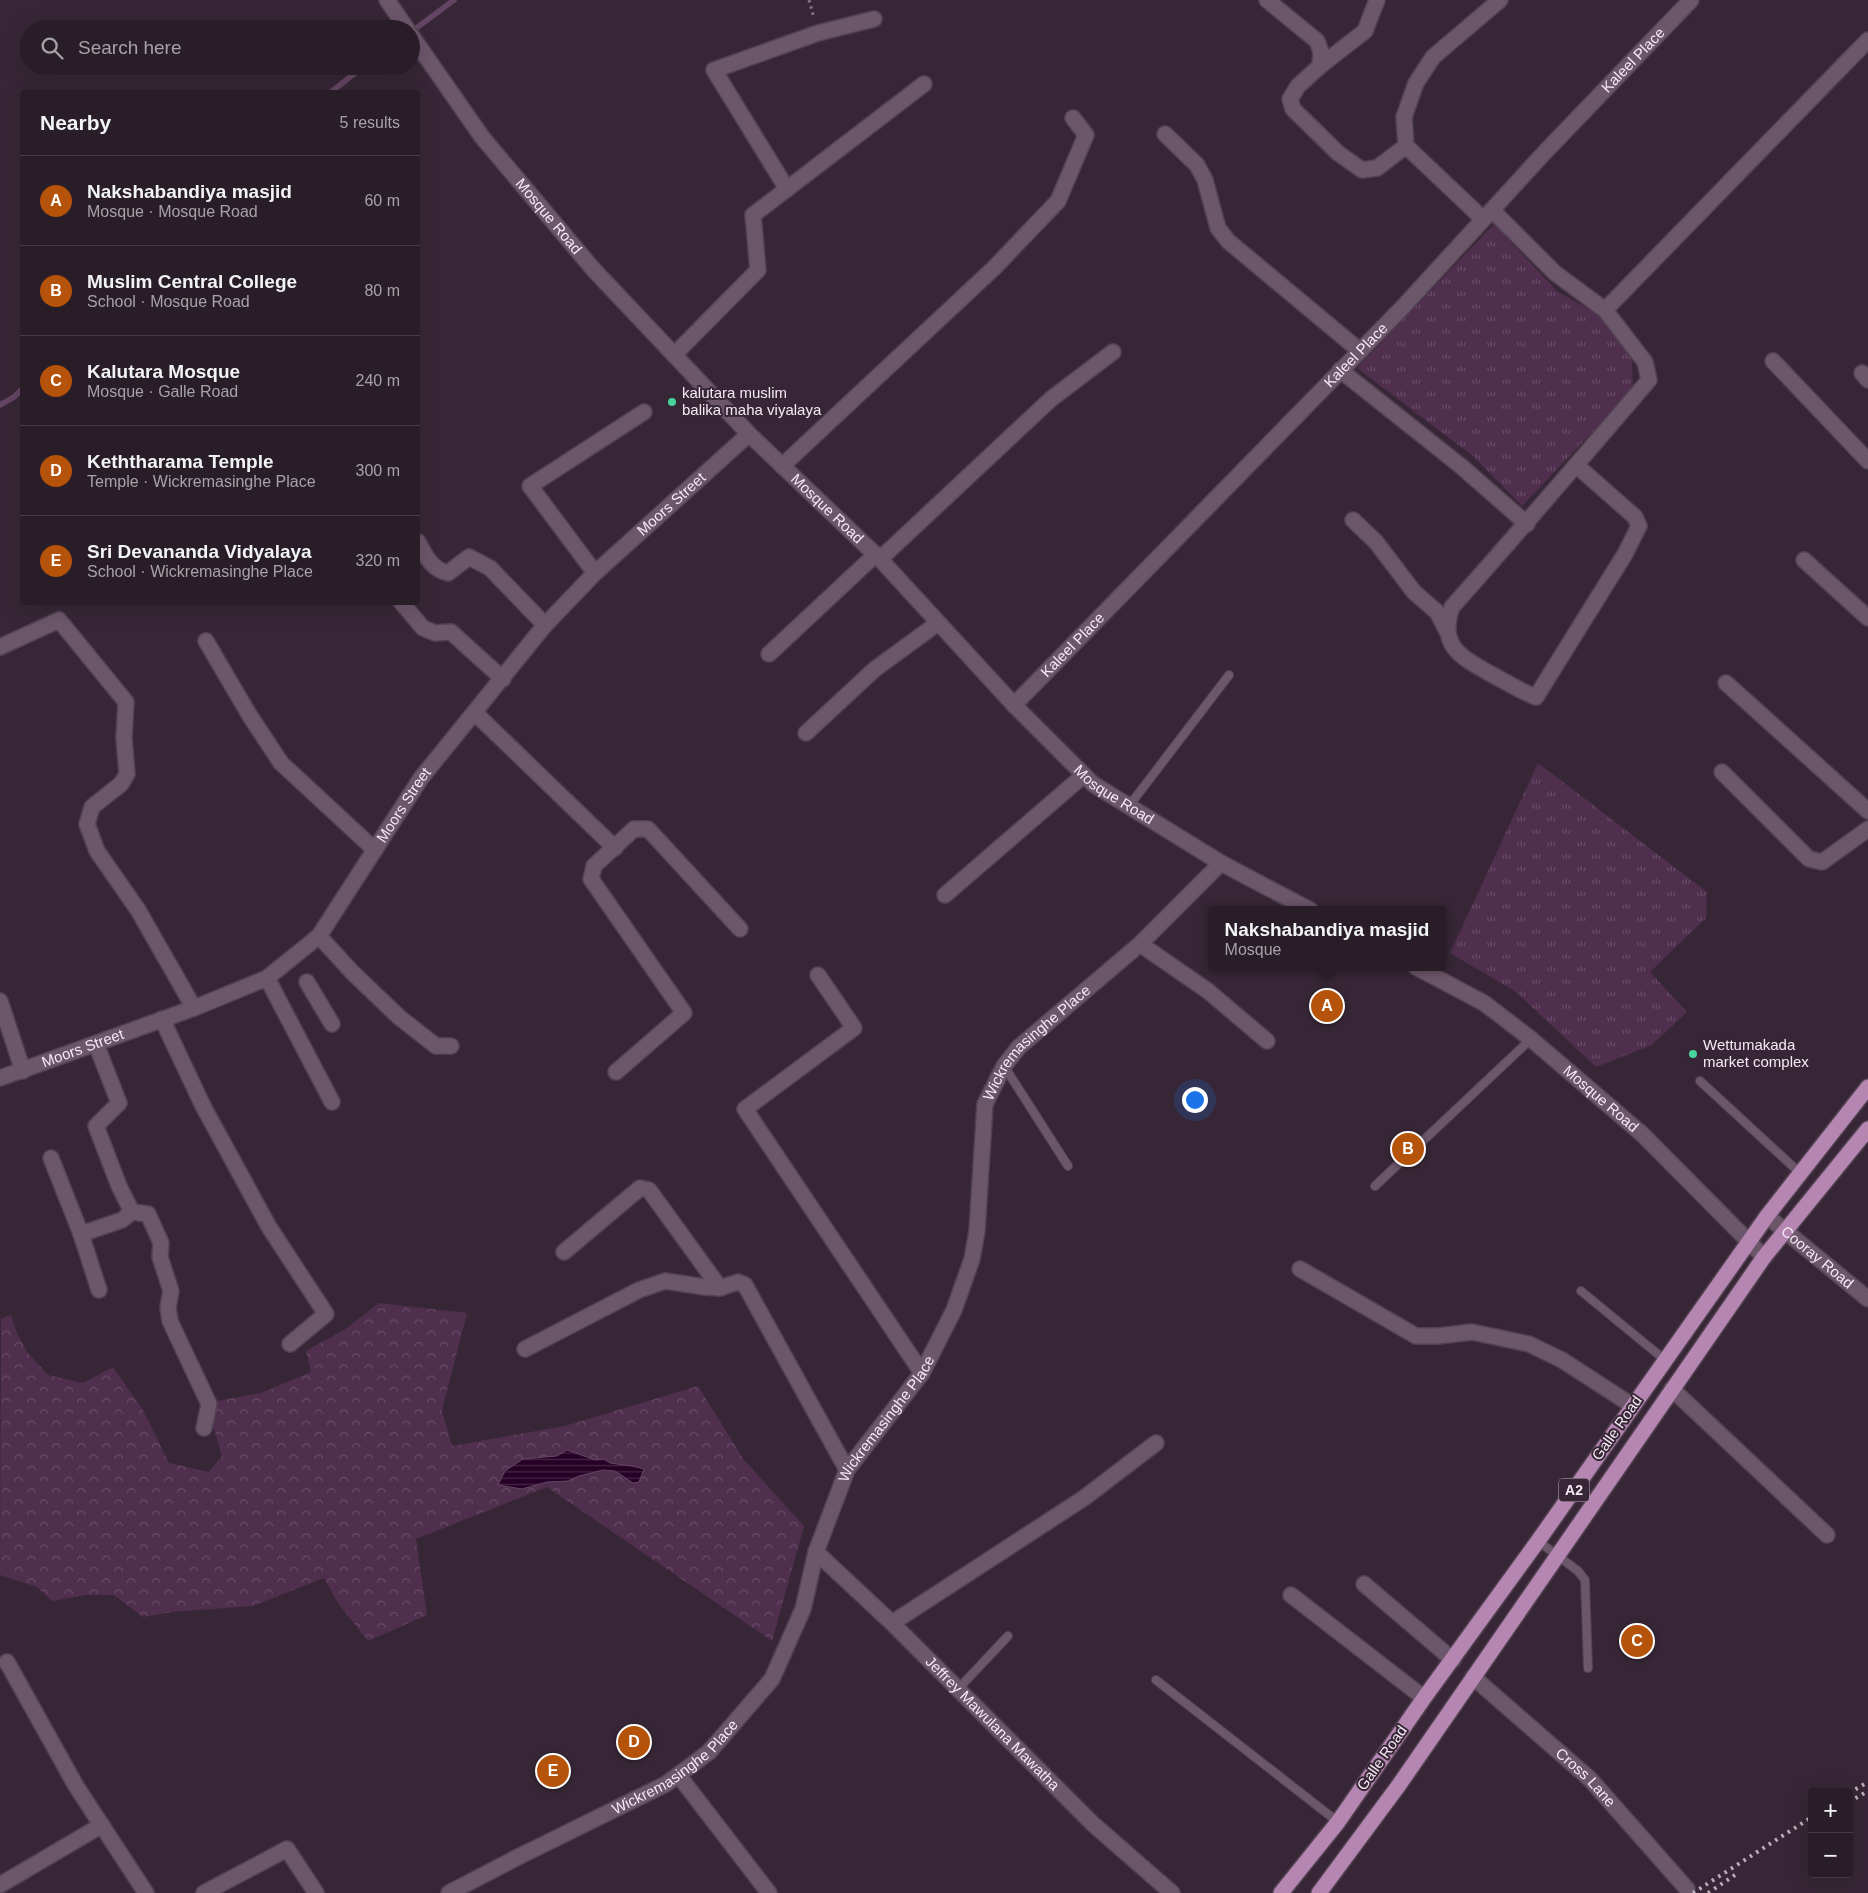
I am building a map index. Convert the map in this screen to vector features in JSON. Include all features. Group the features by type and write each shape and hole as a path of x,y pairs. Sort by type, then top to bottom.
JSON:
{"highway":[{"name":"Galle Road","path":"1281,1893 1338,1822 1766,1216 1868,1087"},
{"name":"Galle Road","path":"1319,1893 1399,1785 1764,1257 1868,1129"},
{"path":"1338,1822 1358,1840"}],"street":[{"path":"387,0 401,20"},
{"path":"1267,0 1317,41 1321,52 1320,66"},
{"path":"1377,0 1365,31 1320,66 1298,86 1290,99 1293,109 1338,153 1362,170 1377,168 1406,146"},
{"path":"1447,631 1447,620 1452,607 1527,524 1648,380 1645,362 1605,310 1555,273 1406,146 1404,117 1420,76 1433,57 1500,0"},
{"name":"Kaleel Place","path":"1014,705 1402,308 1487,215 1691,0"},
{"path":"787,189 714,70 818,33 874,19"},
{"path":"1605,310 1868,40"},
{"name":"Mosque Road","path":"420,48 482,136 593,269 749,434 877,557 1014,705 1093,784 1221,863 1302,906"},
{"path":"674,354 758,270 753,215 924,84"},
{"path":"782,466 994,268 1058,201 1086,134 1073,118"},
{"path":"1166,134 1197,165 1206,180 1218,228 1228,241 1360,351"},
{"path":"769,654 1051,399 1113,352"},
{"path":"1773,361 1868,461"},
{"path":"1340,370 1462,467 1527,524"},
{"path":"595,573 530,486 644,412"},
{"name":"Moors Street","path":"0,1078 194,1008 267,978 319,936 421,778 545,625 595,573 749,434"},
{"path":"1353,520 1376,542 1414,592 1437,612 1454,649 1464,658 1523,692 1536,697 1543,689 1625,554 1639,526 1635,517 1576,466"},
{"path":"420,546 429,563 439,571 448,573 469,557 490,568 545,625"},
{"path":"1804,560 1868,618"},
{"path":"404,605 423,628 435,633 451,632 503,679"},
{"path":"0,647 59,620 126,702 124,738 126,774 121,784 92,807 87,824 97,851 138,910 194,1008"},
{"path":"806,734 875,670 938,623"},
{"path":"206,641 250,716 281,763 375,850"},
{"path":"1726,683 1868,811"},
{"path":"475,713 615,848"},
{"path":"1722,772 1809,859 1822,862 1868,828"},
{"path":"946,895 1084,775"},
{"path":"616,1072 684,1013 591,879 594,866 634,829 648,829 740,929"},
{"name":"Wickremasinghe Place","path":"449,1893 679,1776 708,1752 772,1679 803,1610 816,1552 847,1470 922,1373 954,1310 972,1259 977,1231 985,1104 1004,1066 1019,1047 1140,944 1221,863"},
{"path":"319,936 352,972 399,1017 436,1046 451,1046"},
{"path":"1140,944 1208,991 1267,1041"},
{"name":"Mosque Road","path":"1424,971 1484,1003 1530,1039 1642,1134 1764,1257"},
{"path":"818,975 854,1028 745,1110 922,1373"},
{"path":"267,978 332,1102"},
{"path":"307,982 332,1024"},
{"path":"0,1001 23,1071"},
{"path":"162,1019 203,1106 269,1227 326,1314 290,1344"},
{"path":"96,1044 119,1103 96,1126 119,1186 132,1212"},
{"path":"51,1158 81,1234 99,1290"},
{"path":"564,1252 640,1188 649,1190 720,1288"},
{"path":"81,1234 122,1220 132,1212 148,1214 161,1243 160,1257 171,1290 168,1307 170,1321 209,1404 204,1428"},
{"name":"Cooray Road","path":"1766,1216 1868,1299"},
{"path":"1300,1269 1416,1336 1438,1336 1472,1332 1529,1344 1562,1360 1633,1406"},
{"path":"525,1349 638,1290 665,1281 720,1288 738,1282 746,1284 847,1470"},
{"path":"1672,1390 1827,1535"},
{"path":"892,1622 1084,1498 1156,1443"},
{"name":"Jeffrey Mawulana Mawatha","path":"816,1552 892,1622 1093,1824 1172,1893"},
{"path":"1364,1584 1453,1660"},
{"path":"1291,1595 1424,1698"},
{"path":"7,1662 76,1786 146,1893"},
{"name":"Cross Lane","path":"1474,1677 1590,1779 1687,1889"},
{"path":"679,1776 768,1893"},
{"path":"0,1885 102,1825"},
{"path":"204,1893 287,1849 316,1893"}],"lane":[{"path":"1129,806 1229,674"},
{"path":"1375,1186 1530,1039"},
{"path":"1004,1066 1068,1166"},
{"path":"1700,1081 1800,1173"},
{"path":"1581,1291 1665,1360"},
{"path":"1538,1541 1578,1571 1584,1580 1588,1668"},
{"path":"958,1689 1008,1636"},
{"path":"1156,1680 1338,1822"}],"green space":[{"path":"1494,224 1557,291 1597,314 1632,358 1633,389 1522,506 1473,456 1357,368"},
{"path":"1538,763 1707,892 1706,918 1650,972 1687,1012 1652,1045 1596,1067 1516,992 1450,953"},
{"path":"379,1303 467,1313 442,1410 452,1446 565,1426 698,1386 744,1460 804,1526 772,1641 547,1487 416,1539 427,1615 368,1641 338,1603 324,1578 253,1606 172,1612 143,1617 114,1595 86,1595 52,1601 37,1587 0,1575 1,1319 11,1315 16,1331 27,1352 48,1375 83,1383 113,1367 143,1410 169,1463 209,1472 222,1456 212,1423 217,1401 261,1393 311,1372 306,1351 344,1330"}],"shaded area":[{"path":"567,1450 595,1460 604,1459 610,1463 644,1469 639,1482 633,1483 615,1471 603,1470 568,1481 547,1482 522,1489 498,1485 505,1471 523,1459 557,1456"}],"waterway":[{"path":"420,25 454,0"},
{"path":"334,90 353,75"},
{"path":"0,405 20,391"}],"railway":[{"path":"1853,1791 1868,1782"},
{"path":"1853,1800 1868,1791"},
{"path":"1693,1893 1808,1820"},
{"path":"1708,1893 1735,1875"}],"place":[{"name":"kalutara muslim balika maha viyalaya","path":"672,402"},
{"name":"Nakshabandiya masjid","path":"1327,1006"},
{"name":"Wettumakada market complex","path":"1693,1054"},
{"name":"Muslim Central College","path":"1408,1149"},
{"name":"Kalutara Mosque","path":"1637,1641"},
{"name":"Keththarama Temple","path":"634,1742"},
{"name":"Sri Devananda Vidyalaya","path":"553,1771"}]}
